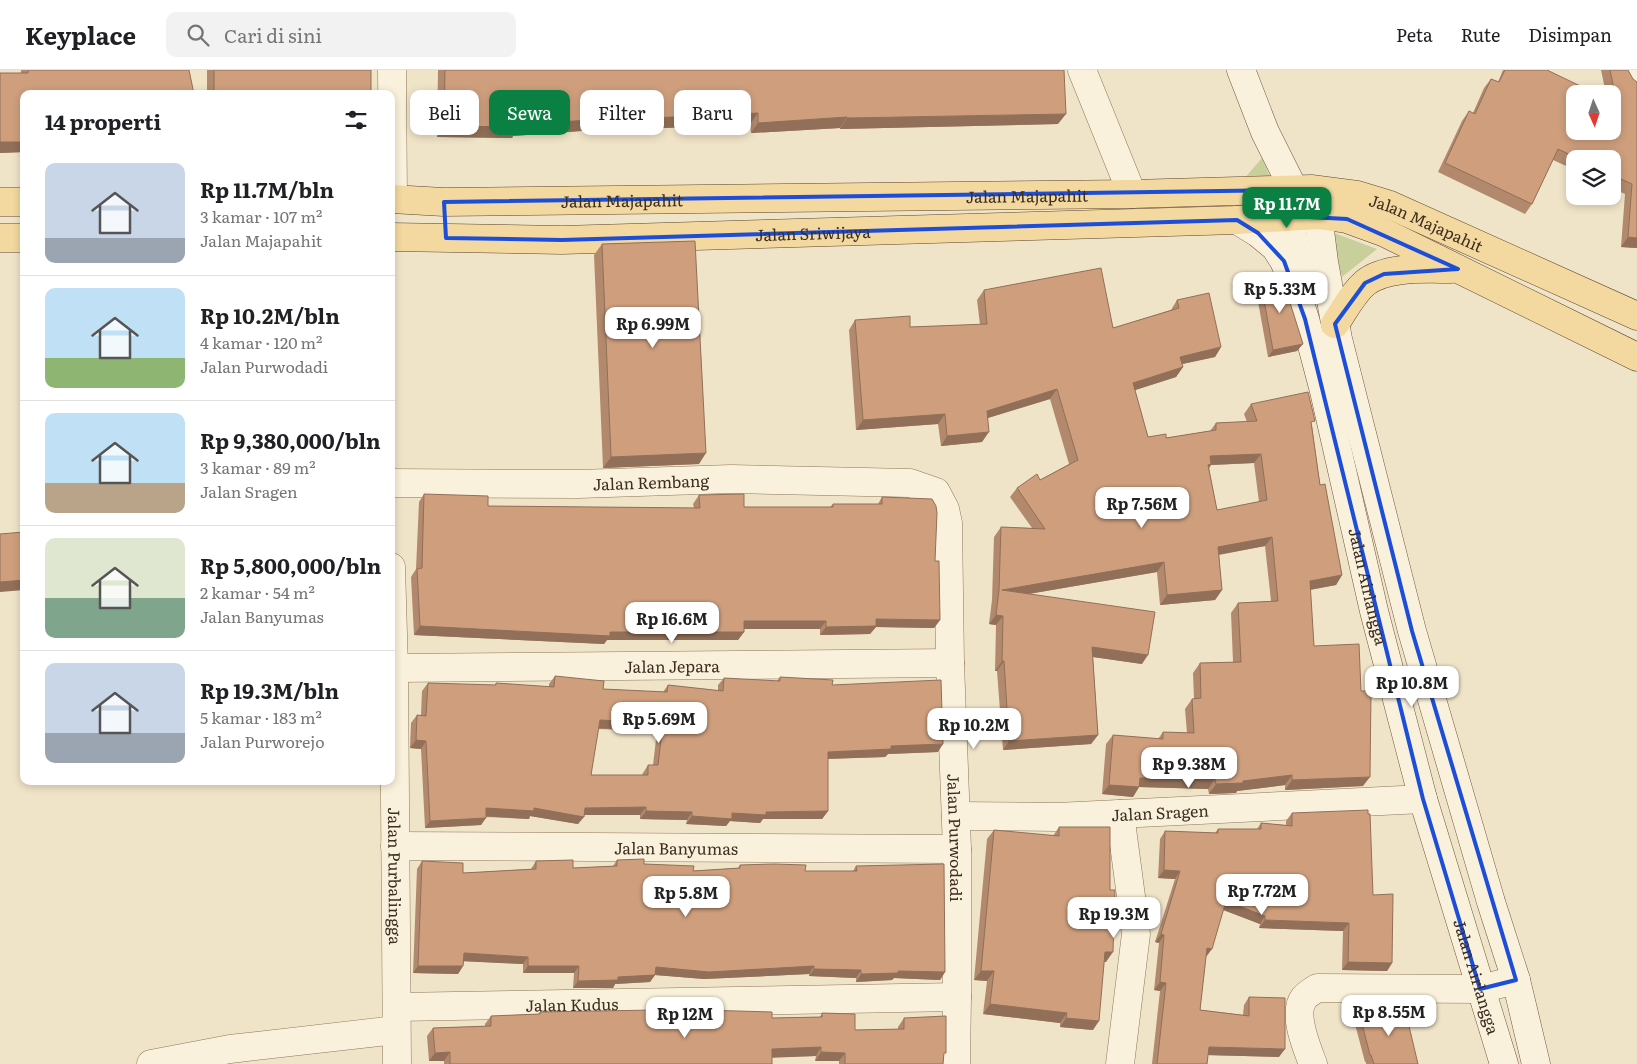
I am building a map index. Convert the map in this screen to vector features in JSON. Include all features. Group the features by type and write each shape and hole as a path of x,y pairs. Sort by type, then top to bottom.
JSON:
{"main road":[{"name":"Jalan Majapahit","path":"395,199 444,202 1132,194 1311,189 1334,191 1357,195 1390,205 1637,316"},
{"path":"1294,190 1318,215"},
{"path":"1290,216 1294,190"},
{"path":"0,202 20,202"},
{"path":"444,202 446,238"},
{"name":"Jalan Majapahit","path":"1237,220 1318,215 1347,219 1383,232 1637,357"},
{"name":"Jalan Sriwijaya","path":"395,241 446,238 562,240 1237,220"},
{"path":"0,238 20,238"},
{"path":"1337,332 1353,296 1366,283 1384,274 1409,270 1458,269"}],"street":[{"path":"392,70 392,90"},
{"path":"1082,70 1132,194"},
{"path":"1241,70 1265,132 1294,190"},
{"path":"1635,70 1637,78"},
{"name":"Jalan Airlangga","path":"1318,215 1337,332 1412,631 1491,902 1516,980 1536,1064"},
{"path":"1290,216 1305,319"},
{"name":"Jalan Airlangga","path":"1237,220 1258,233 1275,247 1292,279 1305,319 1324,391 1374,611 1423,799 1504,1064"},
{"name":"Jalan Rembang","path":"395,483 578,484 731,479 910,482"},
{"name":"Jalan Purwodadi","path":"910,482 936,492 945,508 948,523 950,663 957,849 958,997 956,1064"},
{"name":"Jalan Jepara","path":"395,668 950,663"},
{"name":"Jalan Purbalingga","path":"395,785 397,1064"},
{"name":"Jalan Sragen","path":"956,816 1058,818 1423,799"},
{"path":"1120,814 1136,934 1120,1064"},
{"name":"Jalan Banyumas","path":"395,846 957,849"},
{"path":"1313,1064 1302,1033 1300,1013 1304,998 1317,988 1480,989 1516,980"},
{"name":"Jalan Kudus","path":"151,1064 396,1019 958,997"}],"highlighted area":[{"path":"1294,190 1290,216 1347,219 1458,269 1384,274 1365,283 1335,324 1412,631 1516,980 1480,989 1423,799 1305,319 1284,261 1258,233 1237,220 562,240 446,238 444,202"}],"green space":[{"path":"1262,158 1275,189 1236,188"},
{"path":"1329,231 1377,249 1342,277"}],"building":[{"path":"28,70 189,70 193,90 20,90 20,142 0,142 0,73 28,73"},
{"path":"214,70 371,70 371,90 214,90"},
{"path":"445,70 1064,70 1066,114 847,117 758,123 758,113 751,113 751,90 674,90 674,117 664,117 664,90 580,90 580,121 570,121 570,90 489,90 489,127 479,126 479,90 445,90"},
{"path":"1505,70 1547,70 1578,85 1566,85 1566,140 1621,140 1621,85 1613,85 1610,70 1628,70 1637,82 1637,238 1628,237 1632,184 1621,179 1621,150 1566,150 1566,153 1558,149 1532,204 1445,163 1469,111 1475,114 1491,79 1499,82"},
{"path":"695,241 706,453 611,457 602,244"},
{"path":"1101,268 1113,328 1179,308 1177,300 1209,293 1221,347 1180,357 1183,367 1133,383 1148,437 1166,434 1166,438 1216,430 1216,423 1257,421 1251,404 1308,392 1315,421 1311,422 1320,485 1325,484 1342,575 1310,581 1314,646 1359,644 1361,691 1371,691 1370,777 1292,780 1292,775 1243,781 1243,783 1216,784 1215,779 1140,778 1139,787 1109,785 1113,735 1163,739 1163,732 1194,733 1192,699 1201,698 1200,663 1241,662 1238,603 1278,601 1272,537 1218,547 1222,590 1167,595 1164,562 1002,590 1155,612 1148,655 1092,647 1098,735 1009,741 1004,661 1002,661 1003,616 996,615 999,590 1001,527 1045,529 1017,488 1037,474 1040,480 1078,460 1057,389 987,411 989,432 947,436 945,414 863,420 855,320 910,316 910,327 987,324 984,290","holes":["1261,454 1267,500 1217,510 1208,465 1211,464 1210,456"]},
{"path":"1281,274 1303,344 1273,350 1260,278"},
{"path":"424,494 488,496 488,506 700,508 699,495 744,494 744,507 833,507 833,504 882,504 882,497 932,499 937,513 935,561 939,561 940,620 876,619 876,626 826,627 826,621 744,621 744,632 610,632 610,636 420,626 417,569 422,568"},
{"path":"20,532 20,580 0,582 0,534"},
{"path":"555,676 604,681 603,689 667,692 668,685 723,691 724,678 780,681 780,677 833,680 832,685 941,680 943,744 891,746 891,749 828,752 828,811 766,812 766,815 732,813 732,819 692,816 692,812 646,811 646,807 585,808 584,817 534,808 534,811 486,808 486,818 430,821 426,741 416,740 417,715 426,716 428,683 496,685 496,683 554,687","holes":["600,720 663,723 658,765 648,765 648,775 591,775"]},
{"path":"1368,810 1368,814 1370,814 1373,895 1393,894 1392,963 1348,962 1349,923 1265,920 1265,916 1226,901 1212,949 1207,948 1200,1010 1249,1016 1249,997 1285,998 1285,1049 1209,1047 1207,1064 1157,1064 1166,983 1160,982 1164,935 1161,934 1180,871 1164,870 1165,831 1218,833 1218,829 1261,829 1261,823 1292,826 1292,813"},
{"path":"1059,827 1110,827 1110,890 1115,890 1113,952 1105,952 1099,1021 1066,1018 1067,1013 990,1004 994,971 981,971 994,830 1059,836"},
{"path":"644,859 644,864 694,866 693,871 740,868 740,865 774,864 806,865 805,871 857,871 856,866 944,864 945,972 898,971 898,973 861,974 861,970 814,969 814,966 709,972 656,967 655,975 618,977 618,980 578,981 579,966 528,966 528,957 464,953 463,966 418,966 422,861 463,863 463,873 536,869 536,861 573,860 573,868 617,866 617,860"},
{"path":"1404,1005 1418,1064 1374,1064 1360,1016"},
{"path":"655,1010 654,1018 702,1016 702,1010 772,1012 772,1018 822,1017 822,1013 855,1014 855,1030 904,1029 904,1018 946,1016 946,1053 944,1053 943,1064 845,1064 845,1053 821,1052 821,1047 772,1049 772,1064 450,1064 450,1052 435,1053 433,1028 491,1026 491,1016 540,1014 540,1012"}]}
